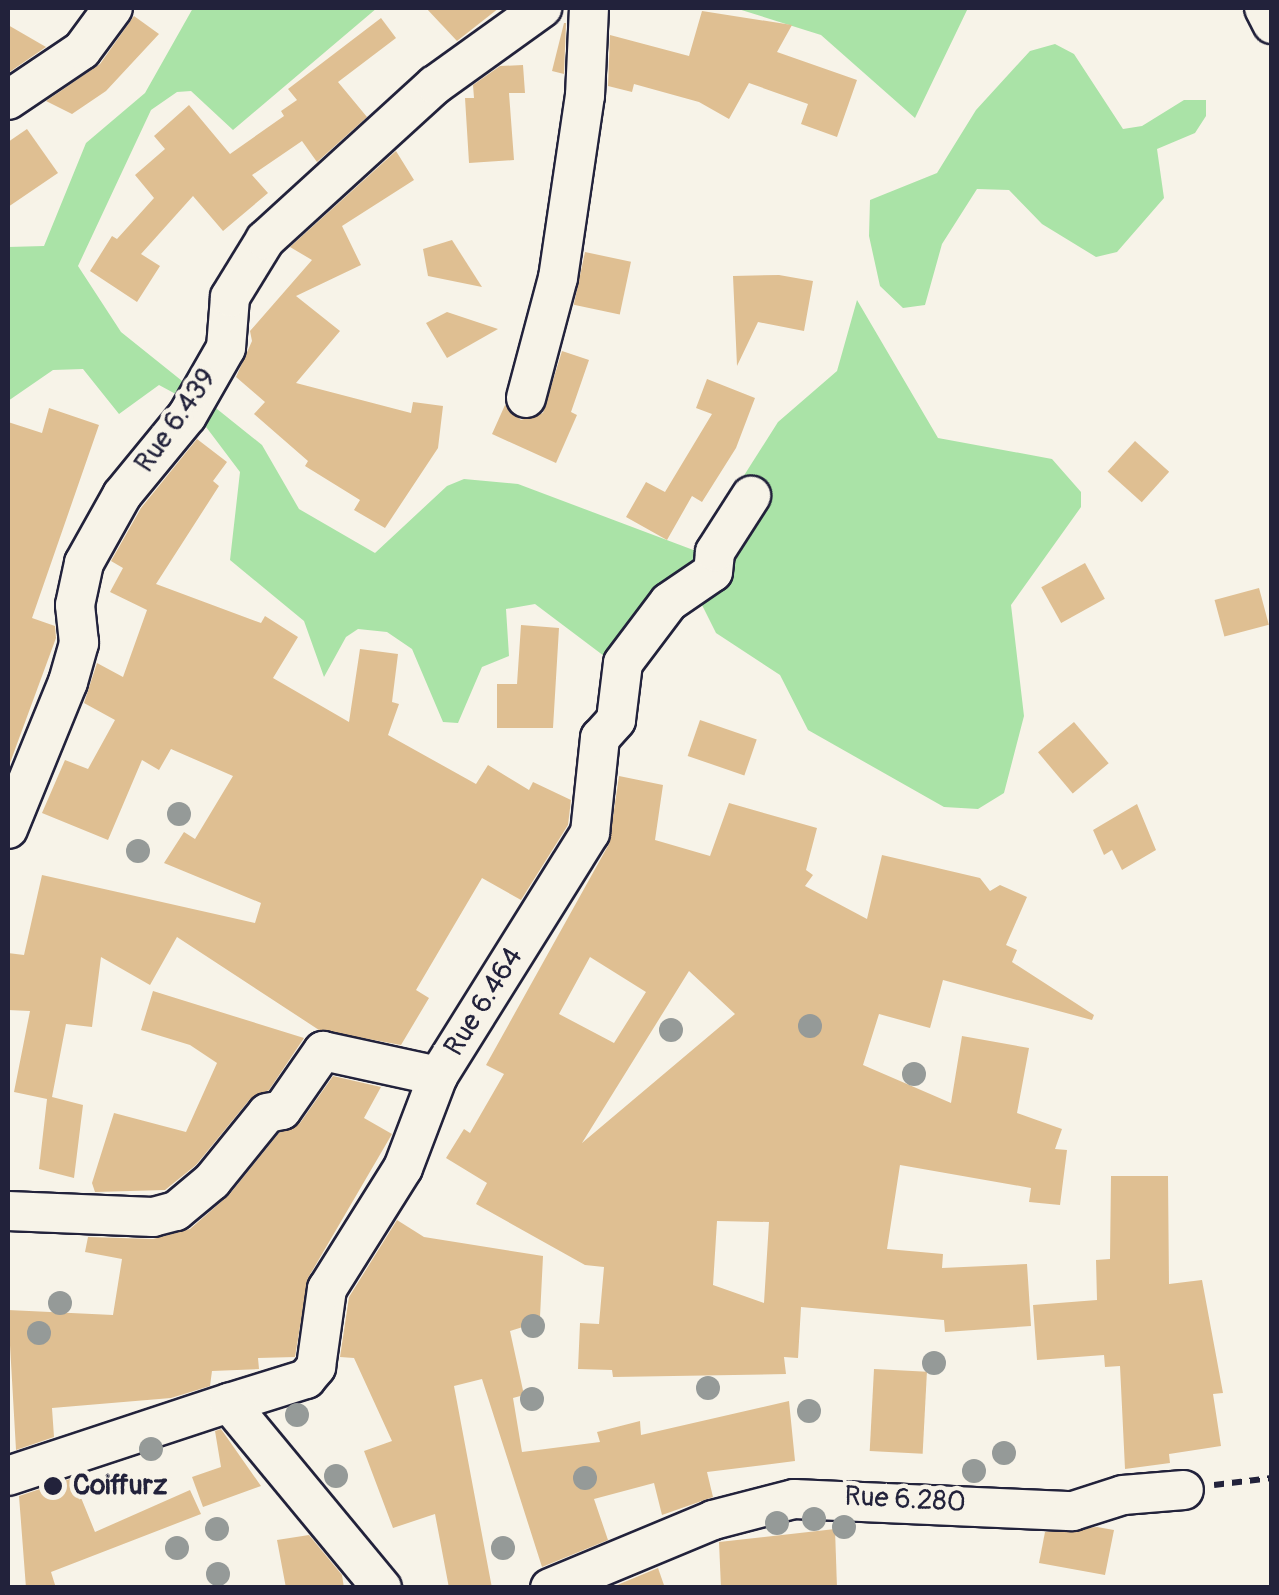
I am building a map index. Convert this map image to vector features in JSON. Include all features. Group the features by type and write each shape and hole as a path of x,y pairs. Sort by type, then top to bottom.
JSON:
{"street":[{"path":"8,100 82,50 113,8"},
{"name":"Rue 6.439","path":"8,829 68,682 79,643 76,605 84,563 122,495 186,416 226,348 230,296 264,240 435,85 542,8"},
{"path":"526,398 558,278 585,96 589,8"},
{"path":"1264,8 1272,24"},
{"name":"Rue 6.464","path":"8,1211 154,1216 176,1211 212,1181 266,1113 282,1110 323,1051 438,1076 590,833 600,738 616,720 623,663 669,602 714,572 715,552 751,496"},
{"path":"8,1476 306,1380 316,1367 327,1290 403,1168 438,1076"},
{"path":"228,1403 382,1588"},
{"name":"Rue 6.280","path":"550,1588 712,1520 794,1499 1073,1511 1123,1495 1184,1490"}],"path":[{"path":"1184,1490 1272,1478"}],"green space":[{"path":"193,8 377,8 233,130 191,91 177,92 151,110 78,266 121,332 262,445 299,509 375,553 447,486 464,479 518,484 696,551 778,422 837,371 857,300 938,438 1052,459 1081,492 1081,507 1011,605 1024,716 1004,793 978,809 944,807 808,730 780,675 716,633 689,579 647,597 620,651 608,659 535,604 506,609 509,656 482,667 458,723 443,722 412,649 387,632 358,629 346,637 324,677 304,621 230,560 240,472 185,399 159,385 119,414 83,369 53,370 8,401 8,247 44,246 86,143 145,93"},
{"path":"735,8 968,8 915,118 821,35"},
{"path":"1055,44 1074,54 1123,129 1142,126 1184,100 1206,100 1206,116 1195,133 1157,149 1164,198 1117,252 1096,257 1042,224 1009,190 977,189 942,244 925,305 903,308 880,286 869,236 870,200 937,173 976,110 1030,51"}],"building":[{"path":"426,8 499,8 457,41"},
{"path":"702,11 792,25 777,52 857,80 837,137 801,124 808,104 749,83 729,119 699,102 634,84 632,92 608,86 610,35 689,56"},
{"path":"134,16 159,34 106,91 72,114 46,101 100,64"},
{"path":"381,18 396,38 338,82 367,117 317,162 302,141 252,175 268,193 223,231 193,196 141,254 160,266 137,302 90,271 112,236 117,239 154,198 135,175 165,149 154,136 189,105 230,154 284,116 281,111 297,100 288,89"},
{"path":"566,23 564,74 552,71"},
{"path":"8,25 46,47 8,73"},
{"path":"523,65 525,93 509,93 514,160 469,163 465,98 474,98 473,85 500,66"},
{"path":"27,129 58,173 8,207 8,142"},
{"path":"396,151 414,180 342,226 361,265 296,296 340,331 296,383 411,413 413,402 443,406 438,448 385,528 354,510 360,500 305,466 308,461 254,414 265,402 236,377 252,341 250,331 312,260 290,247"},
{"path":"452,240 482,287 428,276 423,249"},
{"path":"585,252 631,262 620,315 574,305"},
{"path":"779,275 813,281 804,331 758,322 737,366 733,276"},
{"path":"447,312 498,329 447,358 426,323"},
{"path":"562,351 589,360 571,412 577,415 556,463 492,434 505,405 521,420 543,413"},
{"path":"707,379 755,398 736,448 702,502 692,496 667,540 626,517 646,482 665,492 712,414 696,408"},
{"path":"49,408 99,425 32,618 55,626 56,638 10,763 8,422 42,433"},
{"path":"197,439 227,462 213,481 219,486 156,584 261,623 265,616 298,637 273,678 349,722 360,649 398,654 392,702 399,704 388,735 476,784 488,765 529,790 533,782 571,800 568,825 521,900 482,878 416,990 429,998 401,1045 319,1030 177,937 150,985 101,957 92,1027 66,1024 52,1097 83,1105 74,1178 39,1169 47,1099 14,1092 30,1011 8,1010 8,953 24,955 42,875 255,923 261,903 164,863 184,832 195,839 233,776 171,749 159,770 142,760 108,840 42,813 65,760 88,769 115,720 84,703 97,663 123,677 147,610 110,592 123,568 111,561 141,508"},
{"path":"1135,441 1169,472 1142,502 1108,471"},
{"path":"1085,563 1105,599 1061,623 1041,587"},
{"path":"1259,588 1269,625 1224,637 1215,600"},
{"path":"521,625 559,628 553,728 497,728 497,684 517,684"},
{"path":"700,720 757,740 744,775 688,756"},
{"path":"1074,722 1109,763 1073,794 1038,752"},
{"path":"619,776 663,785 655,840 710,856 729,803 817,828 806,870 813,875 805,886 867,919 882,855 980,878 990,891 1000,885 1027,897 1006,945 1017,950 1012,962 1094,1015 1092,1020 943,980 930,1028 879,1014 863,1065 951,1103 962,1036 1029,1048 1017,1113 1062,1129 1055,1149 1067,1150 1060,1205 1029,1202 1031,1188 900,1165 887,1249 943,1254 942,1268 1027,1264 1031,1326 945,1332 944,1320 801,1307 798,1358 784,1357 786,1374 613,1377 612,1370 578,1369 580,1323 599,1324 604,1267 585,1265 476,1204 487,1183 446,1158 464,1129 470,1133 504,1074 486,1065 609,844","holes":["590,957 646,992 614,1043 559,1014","689,971 735,1014 582,1143","717,1221 769,1222 764,1303 713,1285"]},
{"path":"1137,804 1156,850 1122,870 1112,850 1104,855 1093,830"},
{"path":"153,991 304,1038 269,1090 250,1099 196,1165 165,1190 95,1192 92,1183 114,1113 186,1132 217,1063 190,1045 141,1030"},
{"path":"333,1076 381,1087 364,1118 392,1134 308,1278 295,1357 258,1358 259,1369 212,1371 210,1386 171,1398 52,1408 54,1437 16,1450 8,1310 113,1315 122,1259 85,1252 88,1237 153,1239 190,1229 229,1195 279,1133 300,1123"},
{"path":"1111,1176 1168,1176 1169,1284 1202,1280 1223,1393 1213,1394 1221,1446 1169,1454 1170,1463 1125,1469 1120,1366 1105,1367 1104,1355 1037,1360 1033,1305 1097,1300 1096,1260 1110,1259"},
{"path":"397,1220 424,1237 543,1256 540,1317 526,1317 526,1326 510,1331 524,1395 513,1398 522,1452 600,1442 597,1432 640,1421 641,1435 789,1401 795,1461 707,1472 713,1497 662,1515 654,1483 594,1499 608,1540 542,1567 482,1379 454,1386 492,1588 449,1588 435,1514 393,1528 364,1451 392,1441 354,1358 340,1357 349,1297"},
{"path":"874,1369 927,1372 923,1454 870,1451"},
{"path":"221,1429 261,1486 203,1507 192,1477 221,1467 215,1431"},
{"path":"73,1478 95,1532 190,1490 201,1514 51,1572 56,1588 26,1588 19,1496"},
{"path":"1097,1527 1114,1530 1105,1575 1039,1563 1045,1532"},
{"path":"835,1529 837,1588 721,1588 719,1542"},
{"path":"309,1535 342,1575 344,1588 286,1588 277,1540"},
{"path":"658,1568 665,1588 610,1588"}],"place":[{"name":"Coiffurz","path":"53,1486"}]}
